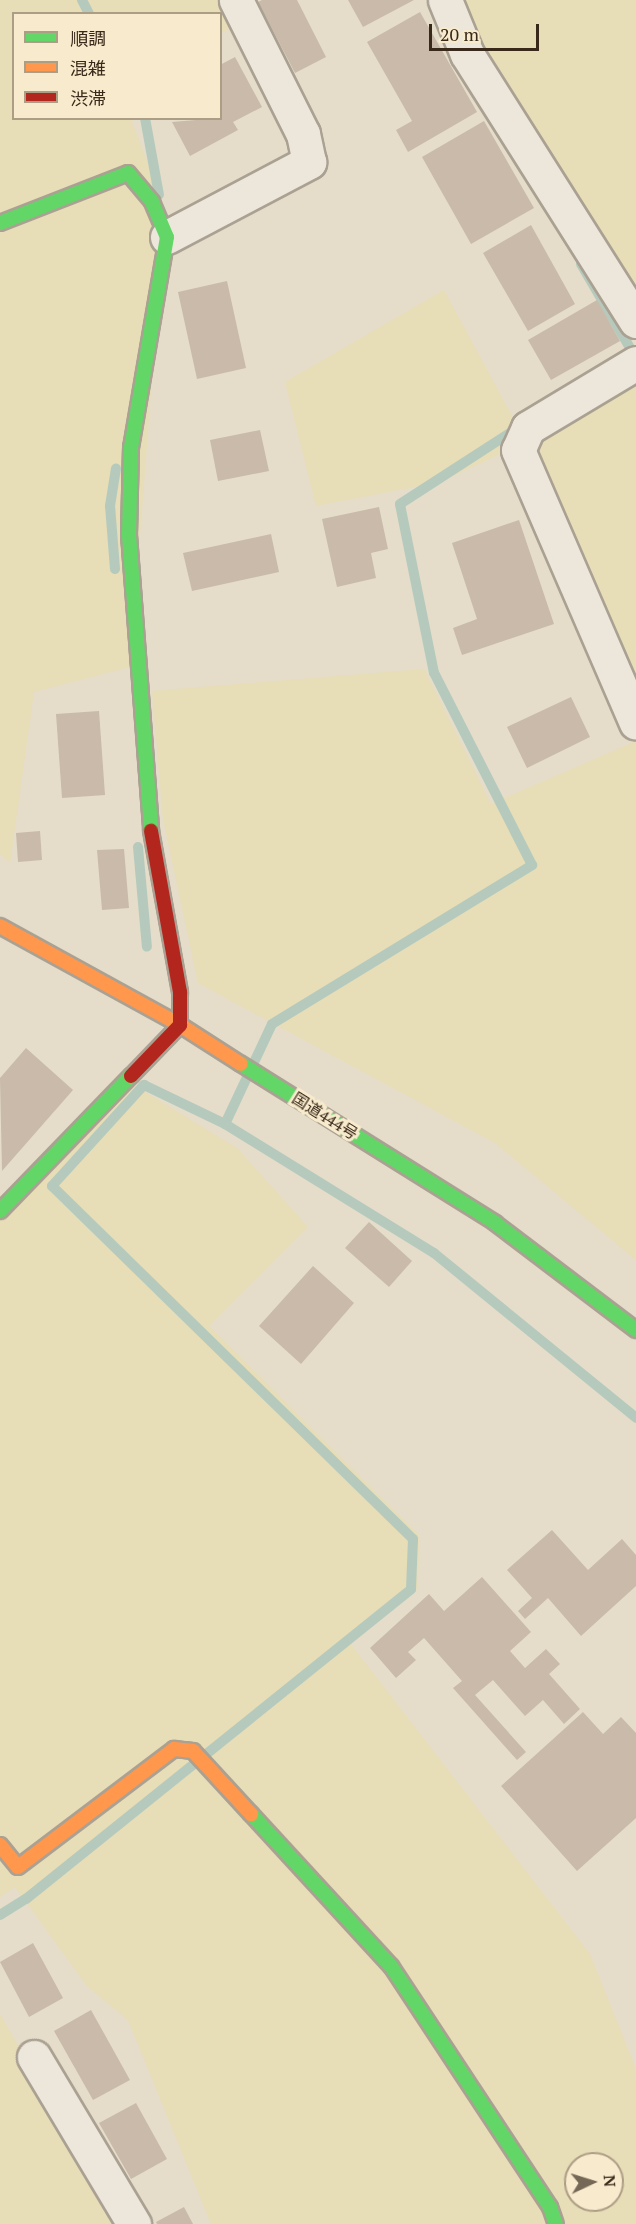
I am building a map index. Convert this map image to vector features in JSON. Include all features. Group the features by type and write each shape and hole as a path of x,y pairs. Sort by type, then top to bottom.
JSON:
{"main road":[{"path":"0,223 128,173 152,202 167,237 131,447 129,535 149,821 180,992 180,1025 0,1210"},
{"name":"国道444号","path":"0,926 180,1025 495,1223 636,1330"},
{"path":"0,1845 18,1867 174,1749 193,1750 391,1966 550,2207 556,2224"}],"street":[{"path":"167,237 309,162 303,134 236,0"},
{"path":"445,0 467,54 636,321"},
{"path":"636,363 528,428 518,450 636,723"},
{"path":"34,2057 134,2224"}],"shaded area":[{"path":"0,0 220,0 233,27 222,32 222,12 12,12 12,120 131,120 165,209 130,667 34,692 10,863 0,854"},
{"path":"455,0 636,0 636,310 476,49"},
{"path":"444,290 526,442 440,482 316,506 285,382"},
{"path":"636,379 636,707 526,442"},
{"path":"424,669 491,804 636,741 636,1260 495,1143 198,983 163,819 152,691"},
{"path":"135,1086 237,1148 308,1227 209,1326 419,1535 418,1589 350,1643 590,1954 636,2069 636,2224 211,2224 128,2020 87,1986 15,1887 0,1897 0,1196"},
{"path":"0,2014 120,2224 0,2224"}],"building":[{"path":"297,0 326,57 295,73 258,2"},
{"path":"348,0 414,0 363,27"},
{"path":"420,12 477,112 408,152 396,130 412,121 367,42"},
{"path":"235,57 262,107 233,122 238,130 190,156 172,122 222,120 222,64"},
{"path":"484,121 534,208 471,244 422,157"},
{"path":"531,225 575,304 528,331 483,253"},
{"path":"227,281 246,368 197,379 178,292"},
{"path":"597,300 620,341 551,380 528,340"},
{"path":"260,430 269,471 218,481 210,440"},
{"path":"379,507 388,549 371,553 376,578 337,587 322,519"},
{"path":"519,520 554,624 462,655 453,628 477,619 452,543"},
{"path":"271,534 279,572 192,591 183,553"},
{"path":"571,697 590,737 527,768 507,727"},
{"path":"99,711 105,795 62,798 56,714"},
{"path":"40,831 42,860 18,862 16,833"},
{"path":"124,849 129,908 102,910 97,850"},
{"path":"26,1048 73,1090 2,1171 0,1078"},
{"path":"369,1222 412,1261 389,1287 345,1248"},
{"path":"313,1266 354,1303 301,1364 259,1326"},
{"path":"552,1530 588,1570 622,1539 636,1555 636,1586 581,1636 548,1598 525,1619 518,1611 532,1598 507,1570"},
{"path":"482,1577 531,1632 510,1651 525,1668 546,1649 560,1664 549,1674 580,1709 564,1724 543,1700 525,1716 493,1680 475,1695 526,1752 517,1760 453,1688 462,1681 424,1638 408,1652 416,1660 396,1678 370,1648 429,1594 444,1611"},
{"path":"583,1712 603,1734 621,1717 636,1733 636,1818 577,1871 501,1786"},
{"path":"33,1943 63,1998 29,2017 0,1962"},
{"path":"91,2010 130,2080 93,2100 54,2031"},
{"path":"136,2103 167,2159 131,2179 99,2123"},
{"path":"184,2207 193,2224 157,2224 156,2222"}],"waterway":[{"path":"82,0 88,12"},
{"path":"145,120 159,195"},
{"path":"581,264 633,353 628,357"},
{"path":"225,1124 272,1024 532,865 434,673 400,504 516,429"},
{"path":"115,569 110,506 116,468"},
{"path":"138,847 147,947"},
{"path":"0,1915 26,1899 411,1589 413,1539 52,1186 144,1085 225,1124 434,1253 636,1418"}],"traffic: fast":[{"path":"0,223 128,173 152,202 167,237 131,447 129,535 151,831"},
{"path":"241,1064 495,1223 636,1330"},
{"path":"0,1211 131,1076"},
{"path":"251,1814 391,1966 550,2207 556,2224"}],"traffic: slow":[{"path":"0,926 180,1025 241,1064"},
{"path":"0,1845 18,1867 174,1749 193,1751 251,1814"}],"traffic: jam":[{"path":"131,1076 180,1025 180,992 151,831"}]}
